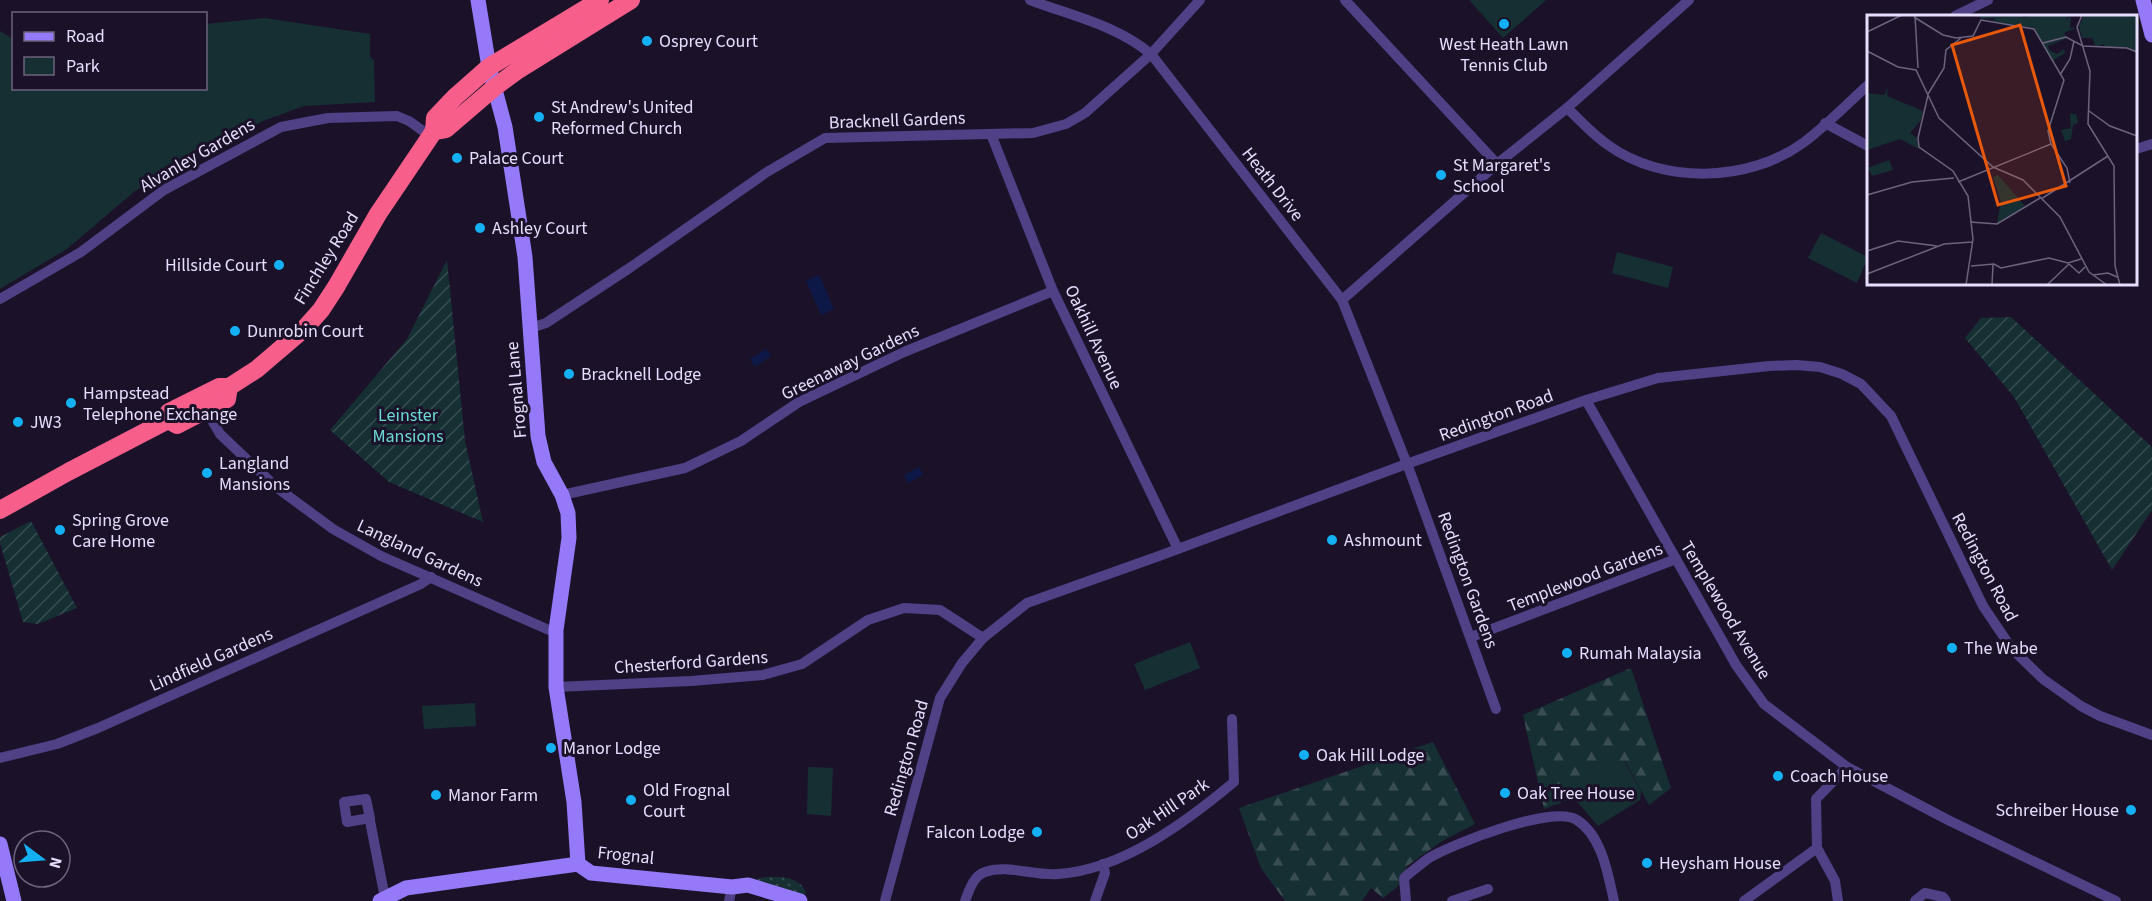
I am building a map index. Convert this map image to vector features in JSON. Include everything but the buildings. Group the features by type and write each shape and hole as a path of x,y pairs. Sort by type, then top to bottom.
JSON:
{"highway":[{"name":"Finchley Road","path":"168,420 169,412 219,387 229,387 278,353 321,310 378,214 432,134 435,118 455,97 489,67 600,0"},
{"name":"Finchley Road","path":"432,134 446,129 495,87 631,0"},
{"name":"Finchley Road","path":"168,420 177,425 227,399 229,387"},
{"name":"Finchley Road","path":"0,510 168,420"}],"street":[{"name":"Frognal Lane","path":"478,0 489,67 505,127 525,257 538,436 544,462 562,495 568,513 569,538 556,630 556,687 574,802 578,864"},
{"name":"Heath Drive","path":"1030,0 1110,29 1134,40 1151,54 1342,300 1407,463"},
{"name":"Bracknell Gardens","path":"531,328 546,323 767,172 825,138 1034,133 1066,124 1085,113 1151,54 1200,0"},
{"path":"1345,0 1497,164"},
{"path":"1342,300 1497,164 1567,108 1689,0"},
{"path":"1957,15 1988,0"},
{"path":"2143,0 2152,35"},
{"path":"1567,108 1607,145 1647,164 1675,171 1727,172 1761,165 1802,143 1867,88"},
{"name":"Alvanley Gardens","path":"0,299 81,252 164,190 281,127 328,118 397,116 432,134"},
{"path":"1825,123 1867,145"},
{"name":"Oakhill Avenue","path":"991,134 1053,291 1178,549"},
{"path":"2137,149 2152,144"},
{"name":"Greenaway Gardens","path":"562,495 685,468 741,441 799,402 904,352 1053,291"},
{"name":"Redington Road","path":"885,901 939,698 962,663 983,638 1027,603 1407,463 1587,400 1658,378 1769,366 1820,367 1842,374 1861,384 1891,416 1983,606 2012,649 2043,679 2081,706 2100,716 2152,735"},
{"name":"Templewood Avenue","path":"1587,400 1736,665 1764,704 1847,766 1948,820 2116,901"},
{"name":"Langland Gardens","path":"206,410 220,434 276,487 333,529 381,556 549,630 556,630"},
{"name":"Redington Gardens","path":"1407,463 1496,709"},
{"name":"Templewood Gardens","path":"1471,637 1676,559"},
{"name":"Lindfield Gardens","path":"0,758 57,744 98,728 422,584 431,577"},
{"name":"Chesterford Gardens","path":"556,687 691,681 763,675 802,664 868,620 904,608 940,610 983,638"},
{"name":"Oak Hill Park","path":"965,901 973,883 984,872 1000,869 1037,874 1060,874 1103,864 1134,852 1208,804 1234,782 1232,719"},
{"path":"1838,901 1835,881 1817,848 1816,799 1847,766"},
{"path":"1406,901 1404,878 1430,858 1499,828 1547,817 1577,820 1592,834 1609,878 1614,901"},
{"path":"370,818 382,900"},
{"path":"0,844 14,901"},
{"path":"1743,901 1817,848"},
{"name":"Frognal","path":"382,900 406,888 578,864 591,873 731,894 748,885 800,901"},
{"path":"1095,901 1105,873 1103,864"},
{"path":"1452,901 1488,888"},
{"path":"1915,901 1925,893 1943,897 1946,901"}],"green space":[{"name":"West Heath Lawn Tennis Club","path":"1469,0 1546,0 1503,38"},
{"path":"265,18 370,34 370,57 374,60 375,102 304,106 263,121 135,191 67,249 0,289 0,31 12,38 12,90 207,90 207,24"},
{"path":"1821,233 1867,256 1857,283 1808,258"},
{"path":"1617,252 1673,267 1668,288 1612,273"},
{"name":"Leinster Mansions","path":"447,260 465,441 483,522 389,482 330,430 407,339"},
{"path":"2011,317 2152,447 2152,510 2112,570 2014,397 1965,338 1981,318"},
{"path":"31,521 77,608 38,624 23,622 0,543 0,537"},
{"path":"1190,642 1200,668 1145,690 1134,664"},
{"path":"1631,668 1671,788 1649,805 1625,761 1611,761 1574,798 1544,809 1523,715"},
{"path":"475,703 476,726 424,729 422,706"},
{"path":"1433,742 1475,824 1444,840 1407,866 1401,884 1383,898 1371,888 1362,901 1285,901 1261,868 1239,808"},
{"path":"1610,761 1624,761 1641,791 1640,800 1598,826 1574,798"},
{"path":"808,767 833,768 831,816 807,814"},
{"path":"789,878 799,883 806,893 803,895 757,882 758,879"}],"shaded area":[{"path":"819,275 834,309 821,315 806,281"},
{"path":"766,349 771,356 755,367 750,359"},
{"path":"919,467 923,475 908,483 904,475"}],"place":[{"name":"West Heath Lawn Tennis Club","path":"1504,24"},
{"name":"Osprey Court","path":"647,41"},
{"name":"St Andrew's United Reformed Church","path":"539,117"},
{"name":"Palace Court","path":"457,158"},
{"name":"St Margaret's School","path":"1441,175"},
{"name":"Ashley Court","path":"480,228"},
{"name":"Hillside Court","path":"279,265"},
{"name":"Dunrobin Court","path":"235,331"},
{"name":"Bracknell Lodge","path":"569,374"},
{"name":"Hampstead Telephone Exchange","path":"71,403"},
{"name":"JW3","path":"18,422"},
{"name":"Langland Mansions","path":"207,473"},
{"name":"Spring Grove Care Home","path":"60,530"},
{"name":"Ashmount","path":"1332,540"},
{"name":"The Wabe","path":"1952,648"},
{"name":"Rumah Malaysia","path":"1567,653"},
{"name":"Manor Lodge","path":"551,748"},
{"name":"Oak Hill Lodge","path":"1304,755"},
{"name":"Coach House","path":"1778,776"},
{"name":"Oak Tree House","path":"1505,793"},
{"name":"Manor Farm","path":"436,795"},
{"name":"Old Frognal Court","path":"631,800"},
{"name":"Schreiber House","path":"2131,810"},
{"name":"Falcon Lodge","path":"1037,832"},
{"name":"Heysham House","path":"1647,863"}]}
